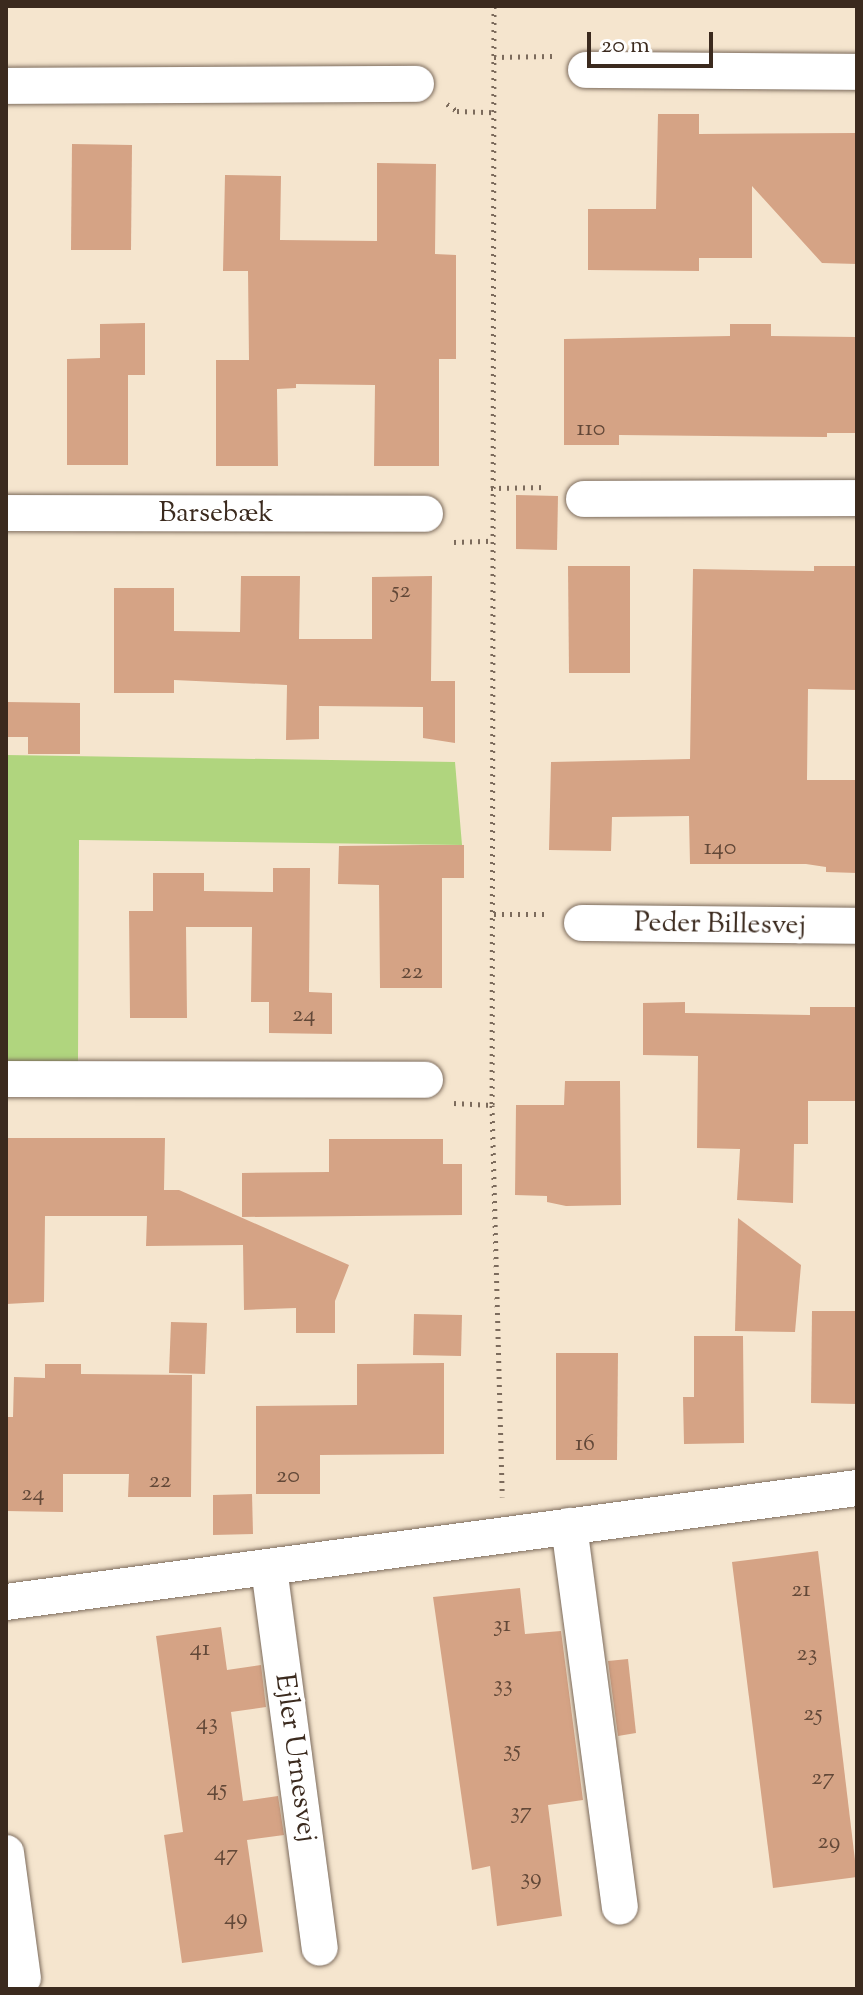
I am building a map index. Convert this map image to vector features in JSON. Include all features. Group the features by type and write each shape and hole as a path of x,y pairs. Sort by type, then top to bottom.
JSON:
{"street":[{"path":"586,70 857,72"},
{"path":"6,86 416,84"},
{"path":"584,499 857,498"},
{"name":"Barsebæk","path":"6,513 425,514"},
{"name":"Peder Billesvej","path":"582,923 857,926"},
{"path":"6,1079 425,1080"},
{"path":"6,1602 857,1488"},
{"path":"569,1526 620,1907"},
{"name":"Ejler Urnesvej","path":"269,1568 320,1948"},
{"path":"6,1853 23,1978"}],"path":[{"path":"494,6 491,488 503,1535"},
{"path":"494,57 576,56 586,70"},
{"path":"491,488 578,487 584,499"},
{"path":"494,914 574,914 582,923"}],"green space":[{"path":"6,755 455,762 462,845 79,840 78,1063 6,1062"}],"building":[{"path":"658,114 699,114 699,134 857,133 857,264 822,263 752,186 752,258 699,258 699,271 588,270 588,209 656,209"},
{"path":"72,144 132,145 131,250 71,250"},
{"path":"377,163 436,164 435,254 456,255 456,359 439,359 439,466 374,466 375,385 296,384 296,388 277,389 278,466 216,466 216,360 249,360 248,271 223,271 225,175 281,176 280,240 377,241"},
{"path":"145,323 145,375 128,375 128,465 67,465 67,359 100,358 100,324"},
{"path":"730,324 771,324 771,336 857,337 857,433 827,433 827,437 619,435 619,445 564,445 564,339 730,336"},
{"path":"516,495 558,496 557,550 516,549"},
{"path":"568,566 630,566 630,673 569,673"},
{"path":"814,566 857,566 857,690 808,689 807,780 857,780 857,873 826,872 826,867 806,864 690,864 689,816 612,817 611,851 549,850 551,762 690,759 693,569 814,571"},
{"path":"241,576 300,576 299,639 372,639 372,577 432,576 431,681 455,681 455,743 423,738 423,707 319,706 319,739 286,740 287,685 174,680 174,693 114,693 114,588 174,588 174,631 240,632"},
{"path":"6,702 80,703 80,754 28,754 28,737 6,737"},
{"path":"464,845 464,878 442,878 442,988 380,988 379,885 338,884 339,846"},
{"path":"273,868 310,868 309,992 332,993 332,1034 269,1033 269,1002 251,1002 252,927 186,927 187,1018 130,1018 129,911 153,911 153,873 204,873 204,891 273,892"},
{"path":"685,1002 685,1013 810,1015 810,1007 857,1007 857,1101 808,1101 808,1144 794,1144 793,1203 737,1200 740,1149 697,1148 698,1056 643,1055 643,1003"},
{"path":"565,1081 620,1081 621,1205 566,1206 547,1202 547,1196 515,1195 516,1105 564,1105"},
{"path":"6,1138 165,1138 164,1190 179,1190 349,1265 335,1301 335,1333 296,1333 296,1308 244,1310 243,1245 146,1246 147,1216 45,1216 44,1302 6,1304"},
{"path":"329,1139 443,1139 443,1164 462,1164 462,1215 242,1217 242,1173 329,1172"},
{"path":"738,1218 801,1265 795,1332 735,1331"},
{"path":"812,1311 857,1311 857,1404 811,1403"},
{"path":"414,1314 462,1315 461,1356 413,1355"},
{"path":"171,1322 207,1323 205,1374 169,1373"},
{"path":"694,1336 743,1336 744,1443 684,1444 683,1397 694,1397"},
{"path":"556,1353 618,1353 617,1460 556,1460"},
{"path":"444,1363 444,1454 320,1455 320,1494 256,1494 256,1406 357,1405 357,1364"},
{"path":"45,1364 81,1364 81,1374 192,1375 191,1497 128,1497 129,1474 63,1474 63,1512 6,1511 6,1417 13,1417 14,1377 45,1378"},
{"path":"252,1494 253,1534 213,1535 213,1495"},
{"path":"818,1551 857,1877 773,1888 732,1562"},
{"path":"520,1588 525,1634 561,1631 583,1800 548,1805 562,1916 497,1926 490,1866 472,1870 433,1597"},
{"path":"221,1627 227,1670 261,1665 266,1707 231,1712 243,1801 278,1796 284,1835 247,1840 263,1952 182,1963 164,1835 183,1832 156,1636"},
{"path":"628,1659 636,1733 618,1736 608,1661"}]}
